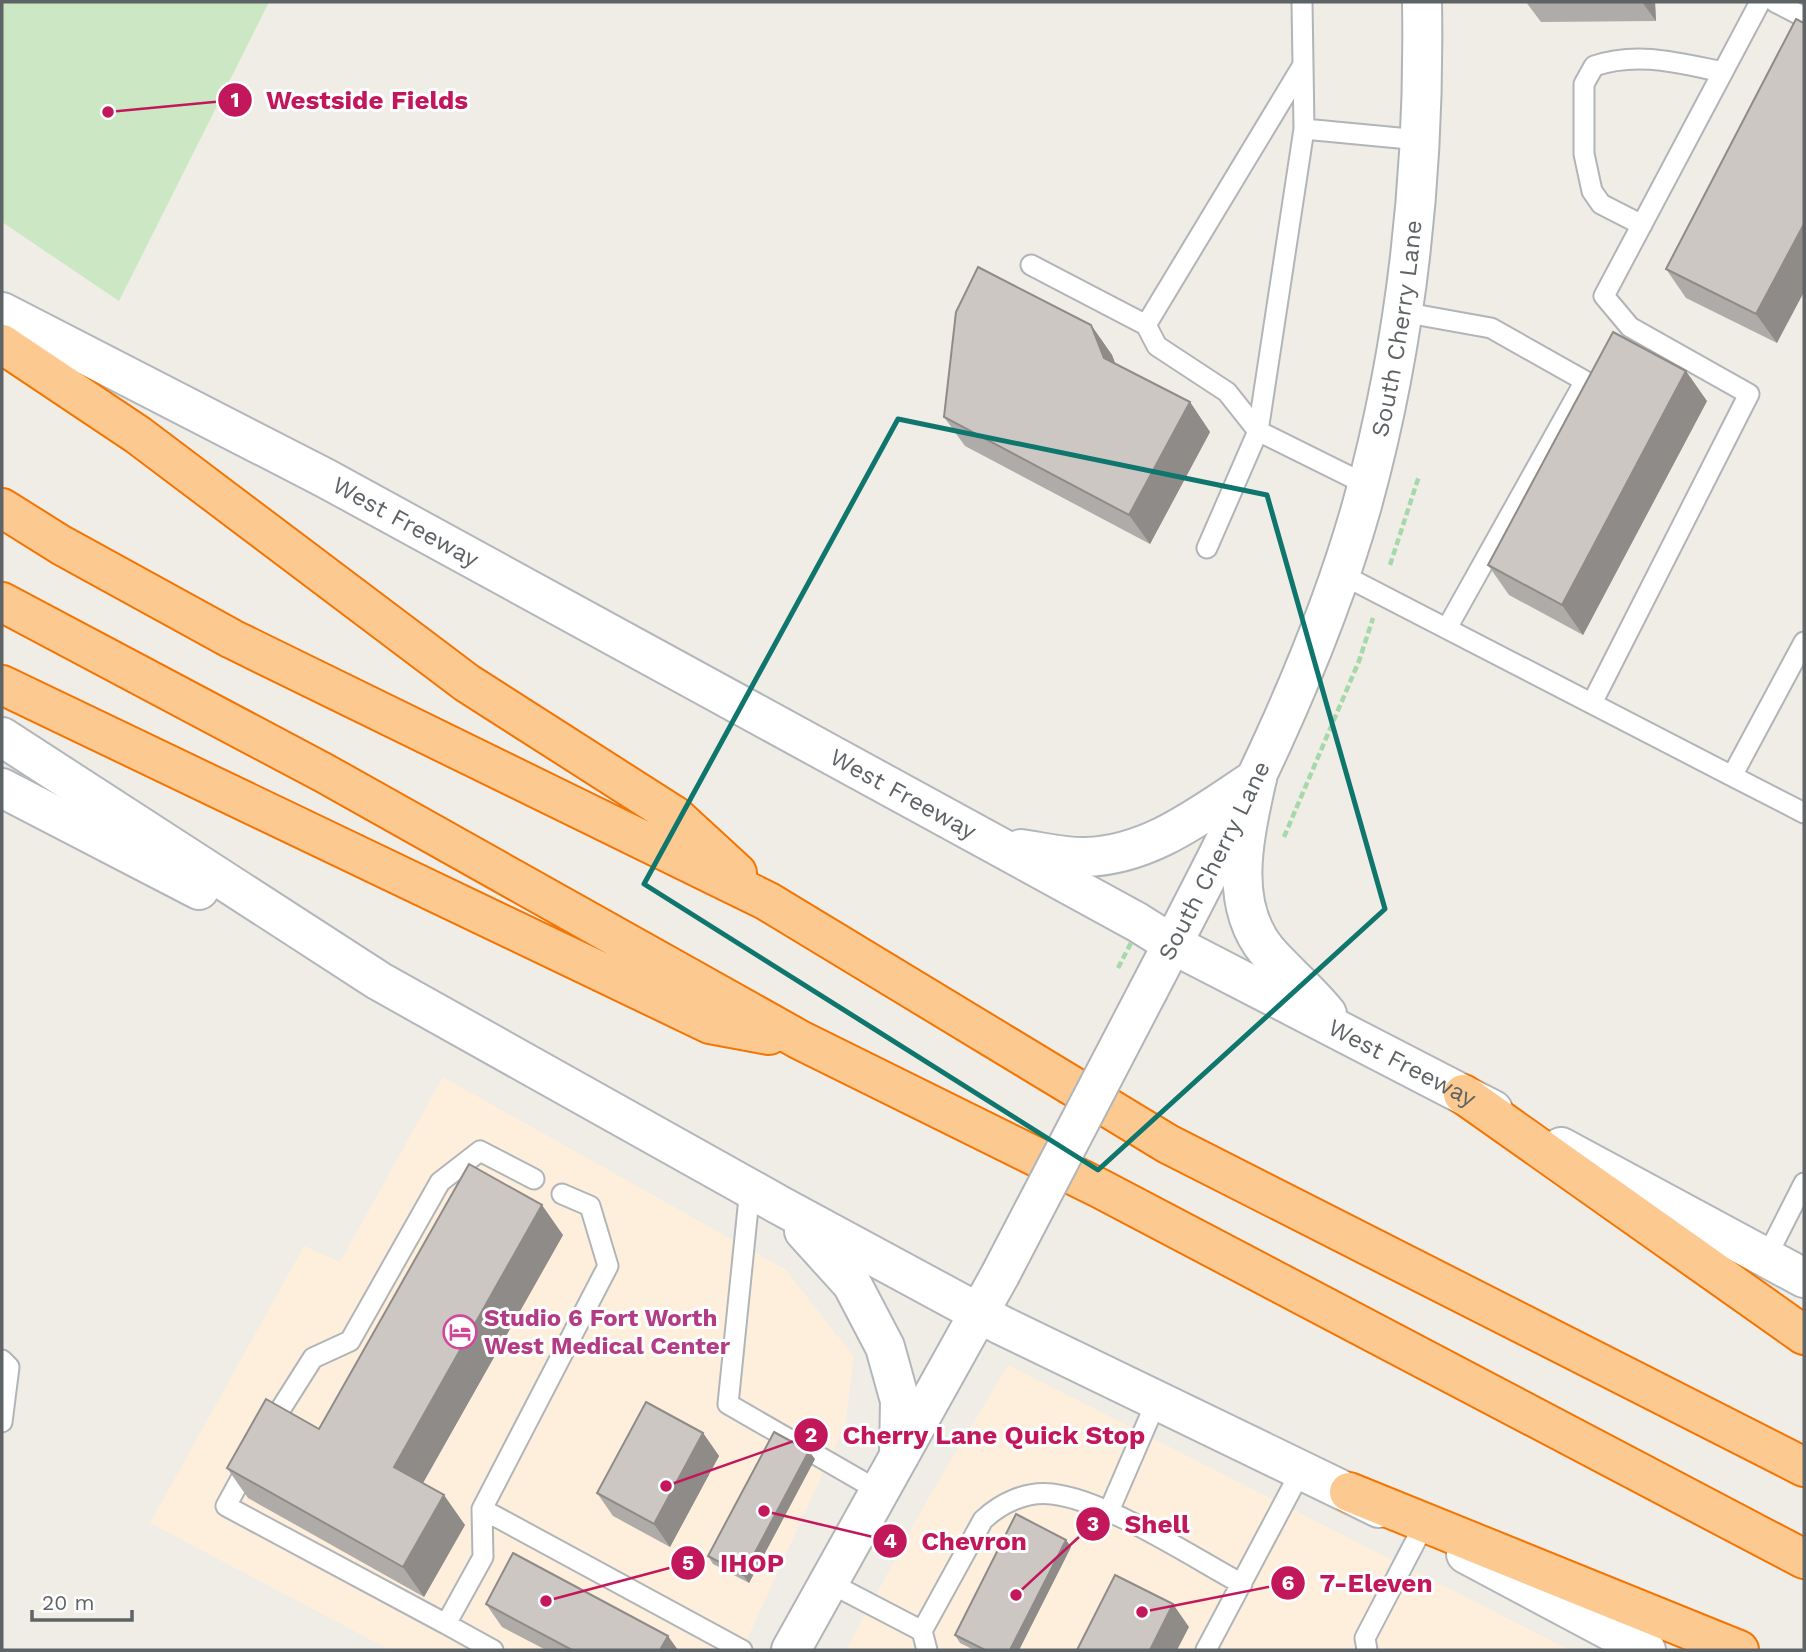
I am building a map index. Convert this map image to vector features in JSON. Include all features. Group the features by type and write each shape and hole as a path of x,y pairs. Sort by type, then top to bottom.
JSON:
{"highway":[{"path":"2,344 138,435 467,683 676,816 767,901"},
{"path":"2,508 232,639 767,901 1168,1144 1804,1467"},
{"path":"2,602 324,773 800,1040 1101,1189 1804,1559"},
{"path":"2,685 710,1024 800,1040"},
{"path":"1463,1094 1804,1335"},
{"path":"1349,1492 1423,1527 1611,1628 1739,1650"}],"main road":[{"name":"South Cherry Lane","path":"791,1650 980,1314 1149,989 1257,778 1319,633 1367,485 1391,384 1402,312 1424,95 1422,2"},
{"name":"West Freeway","path":"2,312 326,478 1172,944 1463,1094 1804,1278"},
{"path":"2,737 379,981"},
{"path":"999,847 1086,857 1133,851 1171,834 1257,778"},
{"path":"1257,778 1241,855 1245,894 1253,931 1268,951 1316,999 1341,1032"},
{"path":"2,788 379,981 980,1314 1349,1492"},
{"path":"765,1197 852,1284 885,1347 900,1401 899,1456"},
{"path":"1611,1628 1646,1650"}],"lane":[{"path":"1206,548 1258,431 1304,130 1303,2"},
{"path":"1592,704 1749,394 1630,327 1604,296 1760,2"},
{"path":"1775,2 1804,17"},
{"path":"1642,225 1601,204 1592,191 1584,154 1584,84 1594,66 1618,58 1665,60 1723,72"},
{"path":"1146,326 1303,64"},
{"path":"1304,130 1420,140"},
{"path":"1031,265 1146,326 1157,346 1227,392 1258,431 1367,485"},
{"path":"1402,312 1491,328 1585,381 1447,628"},
{"path":"1339,573 1804,813"},
{"path":"1732,776 1804,642"},
{"path":"486,1648 226,1506 276,1414 313,1358 350,1341 440,1182 480,1151 534,1179"},
{"path":"1766,1258 1804,1183"},
{"path":"446,1624 483,1557 482,1509 608,1266 590,1206 562,1194"},
{"path":"765,1197 728,1404 879,1491"},
{"path":"2,1360 9,1367 2,1422"},
{"path":"1109,1511 1157,1400"},
{"path":"1206,1650 1302,1469"},
{"path":"828,1582 925,1641 983,1520 998,1506 1019,1498 1051,1494 1109,1511 1242,1584"},
{"path":"482,1509 742,1650"},
{"path":"1367,1650 1365,1638 1423,1527"}],"path":[{"path":"1390,565 1419,476"},
{"path":"1279,849 1359,661 1374,614"}],"highlighted area":[{"path":"898,419 1267,495 1385,909 1098,1170 644,884"}],"shaded area":[{"path":"443,1077 786,1270 854,1357 845,1425 742,1650 390,1650 150,1523 304,1246 340,1262"},
{"path":"1008,1365 1570,1650 846,1650 930,1495"}],"green space":[{"path":"2,2 269,2 119,301 2,222"}],"building":[{"path":"1796,19 1804,23 1804,224 1756,314 1666,269"},
{"path":"978,267 1091,325 1104,358 1190,402 1129,515 944,417 956,312"},
{"path":"1613,332 1686,371 1562,605 1488,565"},
{"name":"Studio 6 Fort Worth West Medical Center","path":"469,1164 542,1205 394,1467 444,1495 403,1567 227,1468 266,1399 319,1429"},
{"path":"646,1402 703,1433 654,1524 597,1493"},
{"path":"774,1432 809,1451 743,1575 708,1556"},
{"path":"1016,1514 1066,1540 1010,1650 985,1650 955,1635"},
{"path":"513,1553 668,1636 660,1650 572,1650 486,1604"},
{"path":"1115,1575 1173,1604 1150,1650 1077,1650"}],"place":[{"name":"Westside Fields","path":"108,112"},
{"name":"Studio 6 Fort Worth West Medical Center","path":"460,1332"},
{"name":"Cherry Lane Quick Stop","path":"666,1486"},
{"name":"Chevron","path":"764,1511"},
{"name":"Shell","path":"1016,1595"},
{"name":"IHOP","path":"546,1601"},
{"name":"7-Eleven","path":"1142,1612"}]}
